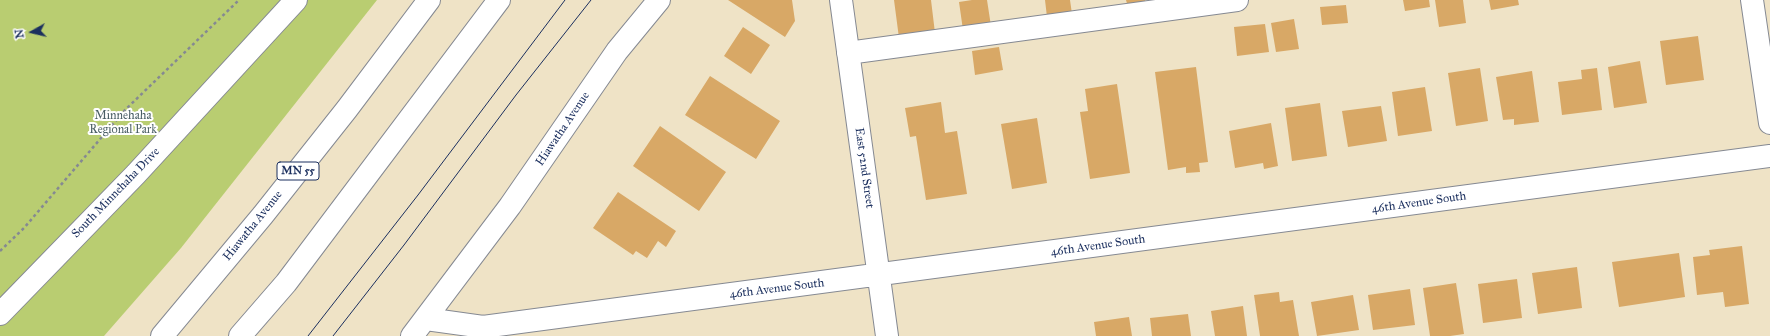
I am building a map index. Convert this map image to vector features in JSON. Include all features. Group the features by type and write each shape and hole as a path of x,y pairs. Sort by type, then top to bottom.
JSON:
{"main road":[{"name":"South Minnehaha Drive","path":"0,314 136,174 296,0"},
{"name":"Hiawatha Avenue","path":"162,336 273,203 347,109 429,0"},
{"path":"240,336 286,283 499,0"},
{"name":"Hiawatha Avenue","path":"412,336 510,206 617,51 659,0"},
{"name":"East 52nd Street","path":"841,0 887,336"},
{"path":"848,53 1236,0"},
{"path":"1752,0 1770,123"},
{"name":"46th Avenue South","path":"426,319 483,327 878,276 1770,156"}],"path":[{"path":"0,251 24,228 125,110 239,0"}],"green space":[{"name":"Minnehaha Regional Park","path":"0,0 377,0 181,248 104,336 0,336"}],"building":[{"path":"728,0 792,0 795,21 785,37"},
{"path":"894,0 931,0 935,33 899,38"},
{"path":"987,0 991,26 963,30 959,2"},
{"path":"1045,0 1070,0 1072,14 1047,17"},
{"path":"1126,0 1145,0 1146,4 1128,7"},
{"path":"1403,0 1429,0 1430,7 1405,11"},
{"path":"1435,0 1463,0 1466,23 1439,27"},
{"path":"1489,0 1518,0 1519,5 1491,10"},
{"path":"1346,5 1348,23 1322,25 1320,7"},
{"path":"1294,19 1299,49 1276,52 1271,23"},
{"path":"1265,24 1269,52 1237,56 1234,27"},
{"path":"743,27 770,45 751,74 724,56"},
{"path":"1698,36 1704,80 1666,85 1660,41"},
{"path":"999,47 1003,70 975,75 972,51"},
{"path":"1640,61 1647,103 1614,108 1608,67"},
{"path":"1196,67 1208,162 1199,163 1200,172 1186,173 1186,167 1168,170 1155,72"},
{"path":"1480,68 1488,121 1456,126 1448,73"},
{"path":"1597,68 1602,110 1562,115 1558,82 1582,79 1581,70"},
{"path":"1532,71 1539,122 1514,125 1514,119 1503,120 1496,77"},
{"path":"710,76 780,121 756,159 685,115"},
{"path":"1117,84 1130,173 1090,179 1080,112 1088,111 1085,89"},
{"path":"1425,87 1432,131 1398,136 1392,92"},
{"path":"941,102 945,133 957,131 967,194 926,200 916,136 910,137 905,108"},
{"path":"1320,103 1327,156 1292,161 1285,108"},
{"path":"1381,106 1387,141 1348,147 1342,111"},
{"path":"1037,118 1047,183 1012,189 1001,124"},
{"path":"1271,123 1278,166 1264,169 1263,163 1235,168 1229,131"},
{"path":"660,126 726,172 699,211 633,166"},
{"path":"618,192 676,231 666,247 658,241 647,258 636,251 633,255 593,228"},
{"path":"1742,246 1749,304 1725,307 1723,292 1697,295 1693,257 1710,255 1709,250"},
{"path":"1679,253 1685,297 1619,307 1612,262"},
{"path":"1577,267 1582,308 1538,314 1532,273"},
{"path":"1517,279 1522,318 1483,323 1478,284"},
{"path":"1456,283 1464,334 1430,336 1423,288"},
{"path":"1410,289 1415,325 1373,330 1368,295"},
{"path":"1279,292 1280,302 1293,300 1299,336 1260,336 1254,295"},
{"path":"1353,295 1359,330 1317,336 1311,302"},
{"path":"1243,306 1247,336 1215,336 1211,311"},
{"path":"1188,314 1191,336 1152,336 1150,318"},
{"path":"1129,317 1132,336 1096,336 1094,322"}],"tram line":[{"path":"308,336 418,195 565,0"},
{"path":"333,336 404,245 516,95 591,0"}]}
